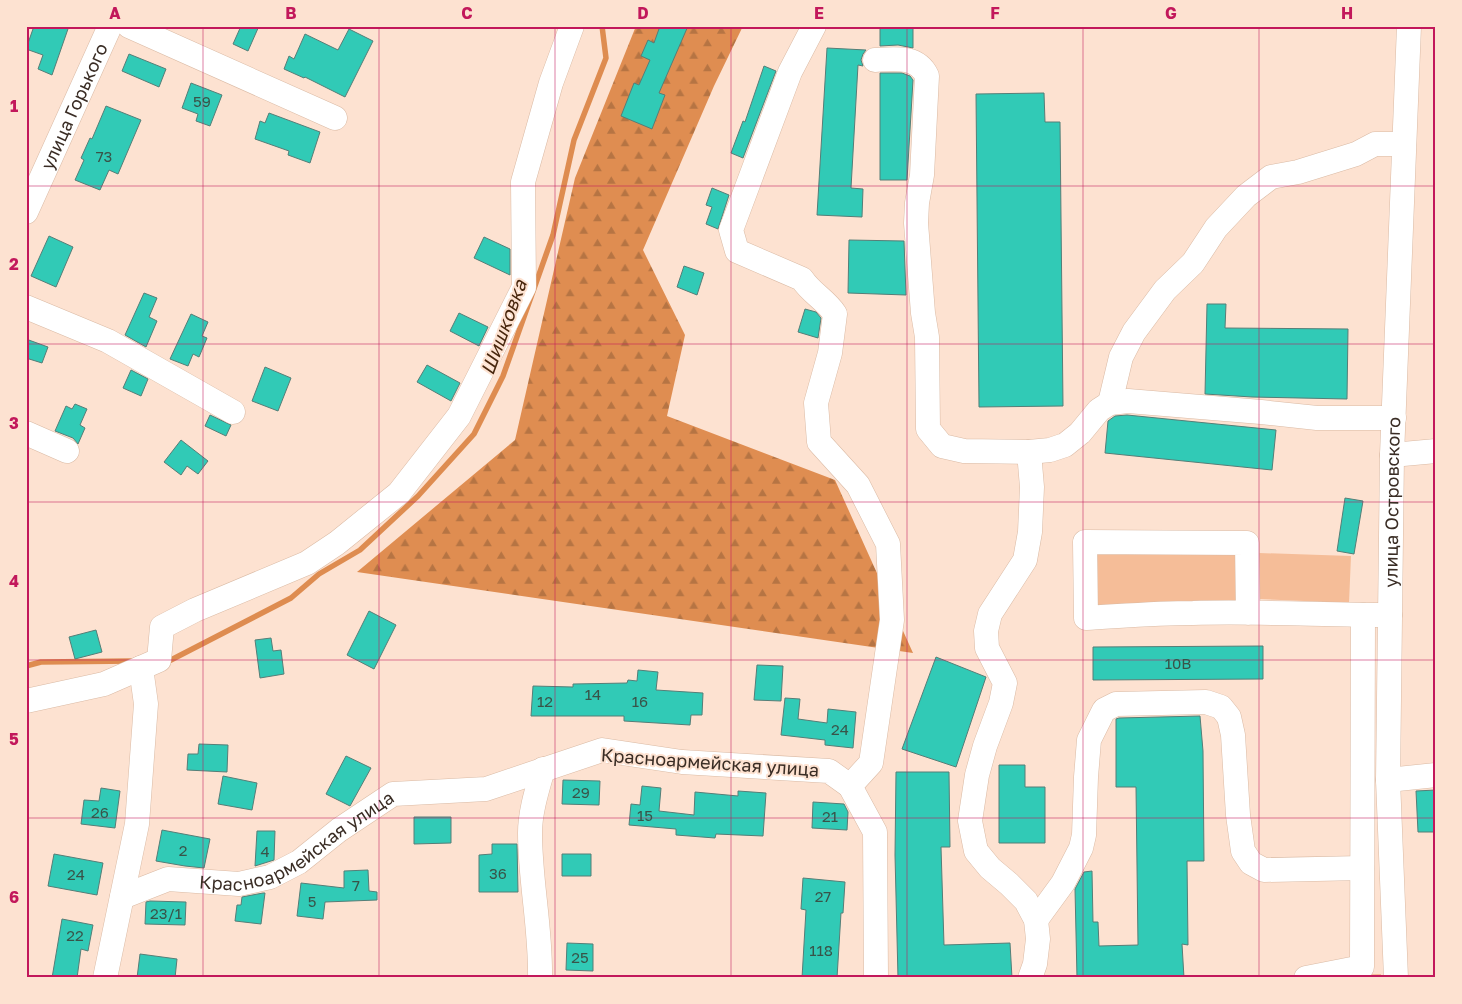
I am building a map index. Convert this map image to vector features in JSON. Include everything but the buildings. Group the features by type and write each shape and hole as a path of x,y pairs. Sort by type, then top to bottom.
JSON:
{"street":[{"name":"улица Горького","path":"26,212 110,26"},
{"path":"129,26 335,118"},
{"path":"105,978 137,824 148,665 162,627 195,610 307,563 337,543 399,493 459,416 524,287 524,182 552,83 572,26"},
{"path":"814,26 790,72 731,230 737,251 802,279 808,288 829,304 835,314 830,353 816,403 819,442 858,485 888,544 892,620 871,763 850,786 875,832 876,978"},
{"name":"улица Островского","path":"1396,978 1388,780 1392,455 1409,26"},
{"path":"875,60 907,59 923,68 926,76 922,174 916,223 926,337 928,429 942,446 964,452 1030,452 1050,450 1065,445 1080,434 1099,410 1110,403 1128,401 1316,418 1394,418"},
{"path":"1110,403 1121,358 1134,332 1165,290 1193,263 1216,228 1246,196 1271,177 1298,172 1349,156 1376,144 1404,144"},
{"path":"26,307 108,341 232,412"},
{"path":"26,433 67,452"},
{"path":"1030,452 1032,487 1030,532 1025,560 990,614 986,631 987,648 1005,683 1002,703 985,746 977,775 970,822 976,851 990,868 1026,901 1036,920 1038,938 1035,964 1030,978"},
{"path":"1392,455 1436,452"},
{"path":"1248,613 1247,543 1085,542 1086,618 1193,612 1248,613 1363,615 1390,615"},
{"path":"1306,978 1362,967 1358,884 1363,615"},
{"path":"26,701 104,684 148,665"},
{"path":"1036,920 1063,883 1081,848 1084,835 1089,740 1104,710 1116,704 1206,702 1222,707 1229,717 1233,735 1238,816 1243,851 1251,863 1264,870 1358,884"},
{"name":"Красноармейская улица","path":"122,897 168,879 239,884 270,877 300,862 340,830 393,794 486,789 602,750 682,762 829,771 850,786"},
{"path":"540,978 530,831 536,793 543,769"},
{"path":"1388,780 1436,775"}],"shaded area":[{"path":"1238,551 1239,605 1097,611 1095,552"},
{"path":"1259,553 1351,556 1349,603 1260,599"},
{"path":"1381,974 1381,978 1189,978 1189,976"}],"green space":[{"path":"636,26 743,26 714,86 643,250 685,335 667,416 835,480 913,653 357,572 515,440 575,178"}],"waterway":[{"name":"Шишковка","path":"165,661 169,661 291,598 319,574 360,550 418,496 474,434 503,376 553,235 574,140 606,58 602,26"},
{"path":"26,666 41,662 133,661"}]}
